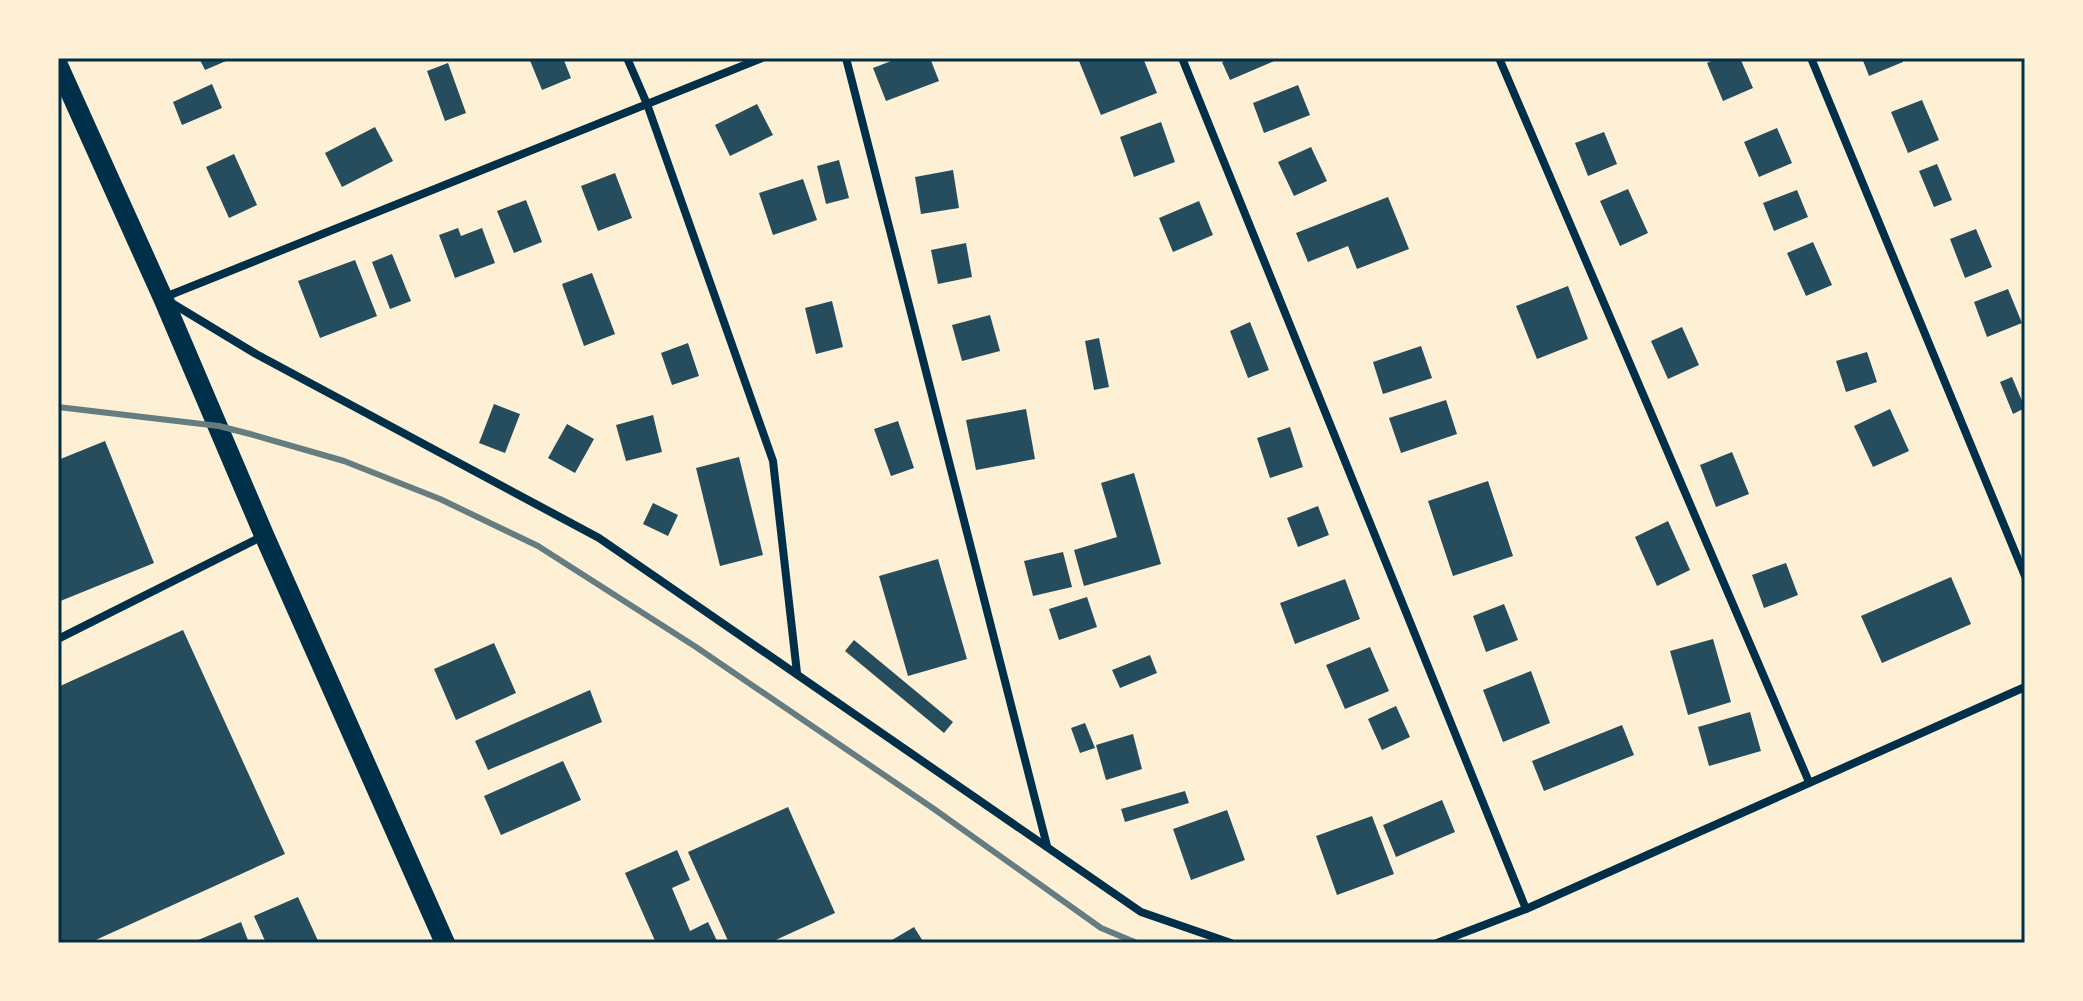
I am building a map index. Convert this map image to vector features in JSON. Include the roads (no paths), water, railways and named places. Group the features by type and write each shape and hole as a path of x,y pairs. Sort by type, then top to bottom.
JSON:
{"main road":[{"path":"60,74 163,298 445,943"}],"street":[{"path":"627,58 647,104 773,461 797,673"},
{"path":"163,298 762,58"},
{"path":"846,58 1047,846"},
{"path":"1182,58 1526,909"},
{"path":"1499,58 1809,782"},
{"path":"1811,58 2025,576"},
{"path":"163,298 256,354 599,538 1141,912 1231,943"},
{"path":"58,639 264,535"},
{"path":"1437,943 1526,909 2025,687"}],"railway":[{"path":"58,407 219,426 344,461 440,499 538,546 696,647 934,809 1101,928 1137,943"}]}
